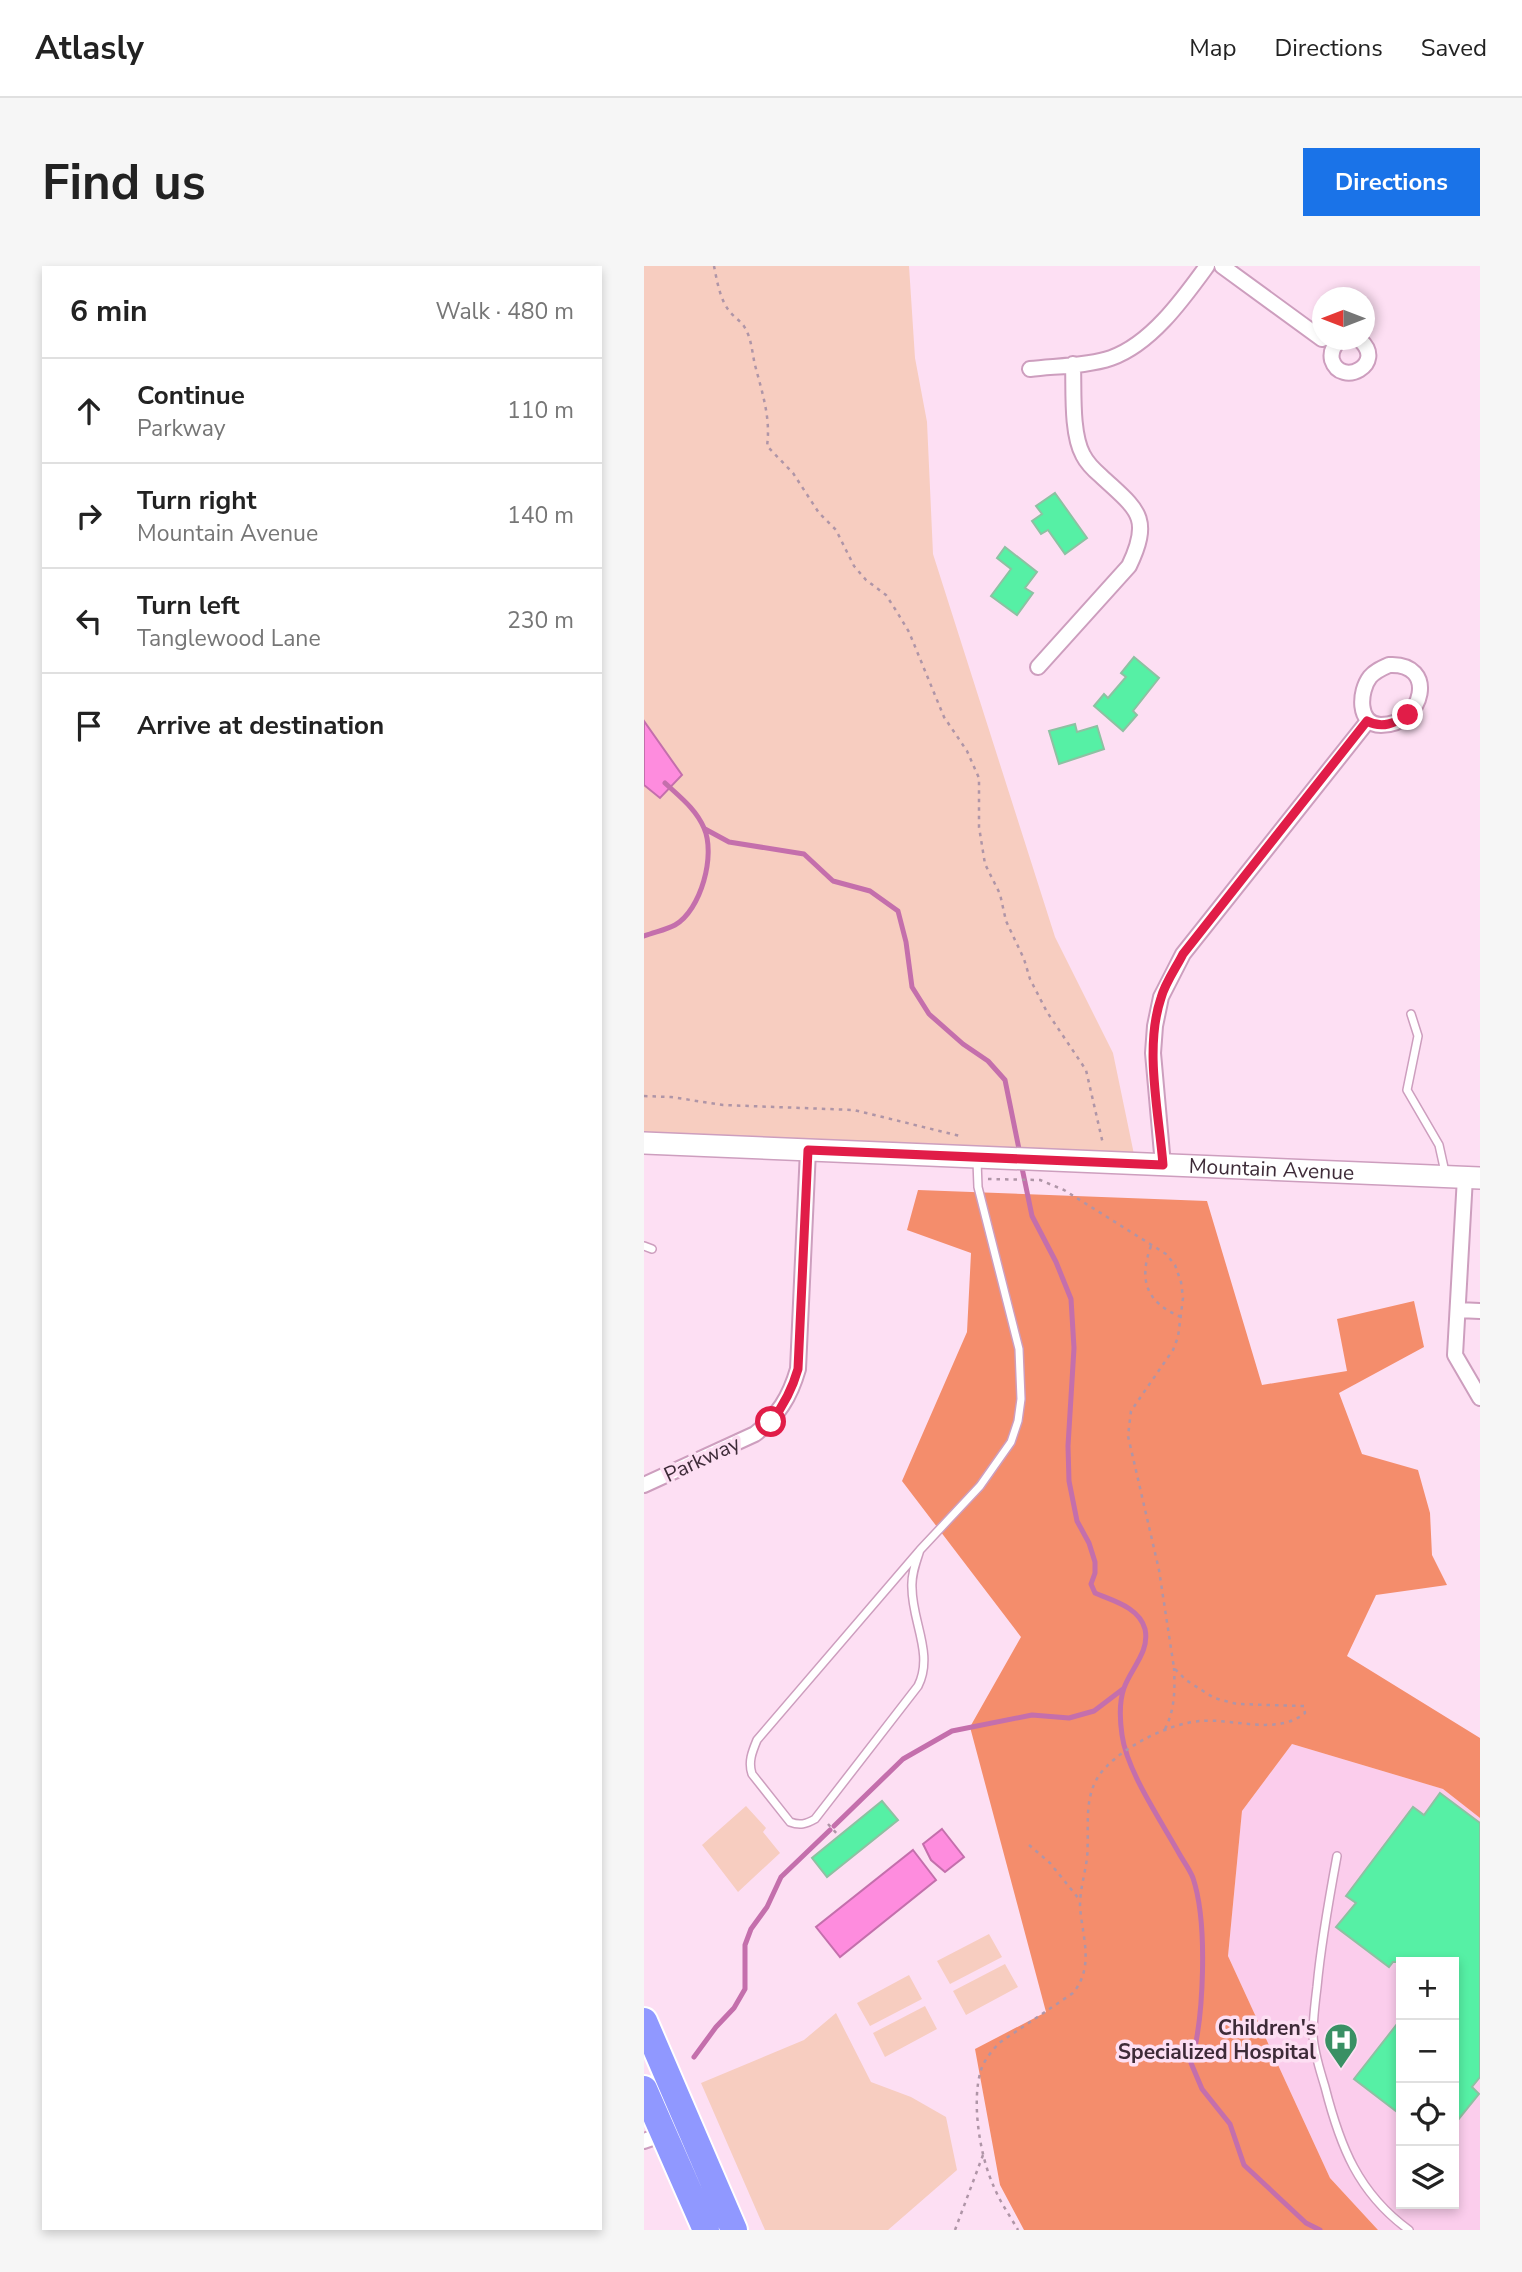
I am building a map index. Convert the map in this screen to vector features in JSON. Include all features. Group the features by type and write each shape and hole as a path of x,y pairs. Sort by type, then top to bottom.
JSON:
{"highway":[{"path":"644,2021 734,2230"},
{"path":"644,2089 654,2137 706,2230"}],"street":[{"path":"1030,369 1111,358 1135,345 1173,312 1207,266"},
{"path":"1222,266 1312,329"},
{"path":"1331,350 1337,368 1347,373 1353,373 1364,366 1367,350"},
{"path":"1038,667 1129,566 1138,547 1141,526 1136,509 1083,456 1077,439 1073,364"},
{"path":"1389,665 1406,667 1413,672 1421,687 1421,696 1408,715 1386,725 1375,725 1367,721 1363,693 1372,675 1389,665"},
{"path":"1163,1165 1153,1053 1161,997 1183,954 1367,721"},
{"name":"Mountain Avenue","path":"644,1143 998,1158 1040,1170 1163,1165 1464,1177"},
{"name":"Parkway","path":"644,1485 755,1434 771,1422 793,1388 798,1369 808,1150"},
{"path":"1464,1177 1455,1355 1480,1398"},
{"path":"1458,1310 1480,1311"}],"lane":[{"path":"1411,1014 1418,1036 1407,1090 1439,1145 1464,1177"},
{"path":"920,1550 911,1588 924,1657 918,1686 818,1814 807,1823 797,1825 784,1816 752,1774 750,1767 757,1740 920,1550 998,1464 1011,1442 1020,1410 1021,1372 1018,1349 978,1187 976,1157"},
{"path":"1337,1856 1319,1966 1313,2036 1316,2052 1345,2153 1374,2199 1409,2230"}],"path":[{"path":"714,266 717,284 729,311 744,326 752,345 770,429 767,446 793,473 819,513 836,530 854,566 866,580 886,595 897,612 909,632 944,717 967,751 979,778 979,827 985,864 1000,894 1006,921 1024,959 1030,979 1047,1012 1086,1070 1104,1144"},
{"path":"644,1096 723,1105 853,1110 966,1138"},
{"path":"991,1179 1040,1170 1064,1190 1166,1254 1175,1265 1181,1282 1181,1317 1173,1350 1131,1411 1128,1436 1158,1570 1174,1668 1175,1699 1172,1716 1165,1730"},
{"path":"1151,1246 1145,1262 1145,1280 1158,1307 1181,1317"},
{"path":"1018,2230 993,2186 983,2155 978,2107 982,2069 999,2043 1073,1993 1080,1984 1087,1957 1080,1901 1087,1862 1089,1795 1098,1776 1115,1759 1139,1744 1184,1723 1203,1720 1270,1724 1298,1718 1305,1713 1304,1706 1237,1704 1214,1698 1192,1685 1174,1668"},
{"path":"818,1814 839,1836"},
{"path":"1029,1846 1050,1863 1080,1901"},
{"path":"956,2230 983,2155"}],"shaded area":[{"path":"644,266 909,266 915,358 927,422 933,554 1055,937 1113,1053 1136,1164 644,1136"},
{"path":"644,721 682,775 660,798 644,785"},
{"path":"918,1190 1207,1201 1262,1385 1347,1371 1337,1319 1414,1301 1424,1347 1339,1393 1362,1454 1418,1470 1430,1513 1432,1555 1447,1585 1376,1595 1347,1656 1480,1738 1480,1818 1443,1789 1292,1744 1242,1811 1228,1956 1330,2178 1378,2230 1024,2230 1000,2185 975,2049 1046,2012 970,1727 1021,1637 902,1481 967,1332 971,1253 907,1230"},
{"name":"Children's Specialized Hospital","path":"1292,1744 1443,1789 1480,1818 1480,2230 1378,2230 1330,2178 1228,1956 1242,1811"},
{"path":"746,1806 766,1828 763,1832 780,1853 738,1892 702,1845"},
{"path":"942,1829 964,1857 945,1872 931,1860 923,1844"},
{"path":"913,1850 936,1880 840,1957 816,1927"},
{"path":"989,1934 1002,1957 950,1984 937,1961"},
{"path":"1005,1964 1018,1987 966,2015 953,1991"},
{"path":"909,1975 922,1999 870,2026 857,2003"},
{"path":"925,2006 937,2029 885,2057 873,2033"},
{"path":"836,2013 871,2082 911,2097 946,2117 957,2170 888,2230 765,2230 701,2083 804,2040"}],"building":[{"path":"1055,493 1087,538 1065,554 1048,530 1041,534 1032,521 1042,514 1036,506"},
{"path":"1005,547 1037,572 1025,588 1033,593 1017,615 991,596 1011,569 997,558"},
{"path":"1134,657 1159,678 1133,711 1137,715 1123,731 1094,706 1104,694 1108,698 1126,677 1121,673"},
{"path":"1075,724 1077,732 1097,726 1104,749 1059,764 1049,731"},
{"path":"1440,1793 1480,1823 1480,2077 1472,2087 1479,2094 1459,2119 1459,1957 1396,1957 1396,1962 1389,1967 1336,1927 1356,1903 1346,1896 1413,1807 1424,1815"},
{"path":"882,1801 898,1820 827,1877 812,1858"},
{"path":"1396,2025 1396,2111 1354,2079"}],"waterway":[{"path":"644,936 671,927 684,918 699,895 707,867 707,839 701,821 665,783"},
{"path":"705,829 729,842 804,854 833,881 870,891 898,911 906,942 912,987 929,1014 963,1044 988,1061 1005,1080 1020,1154"},
{"path":"1021,1163 1032,1216 1056,1262 1071,1299 1074,1348 1068,1446 1069,1481 1077,1521 1089,1543 1095,1562 1091,1584 1095,1593 1131,1610 1142,1621 1145,1629 1145,1645 1121,1699 1125,1749 1146,1797 1192,1875 1198,1897 1202,1945 1201,1997 1191,2063 1202,2089 1230,2124 1244,2165 1306,2223 1320,2230"},
{"path":"834,1826 903,1759 952,1731 1032,1715 1069,1718 1094,1711 1123,1689"},
{"path":"694,2057 734,2008 745,1989 745,1945 751,1929 767,1907 781,1877 830,1830"}],"place":[{"name":"Children's Specialized Hospital","path":"1341,2070"}],"route":[{"path":"771,1422 793,1388 798,1369 808,1150 1163,1165 1153,1053 1155,1026 1161,997 1183,954 1367,721 1375,725 1386,725 1408,715"}]}
